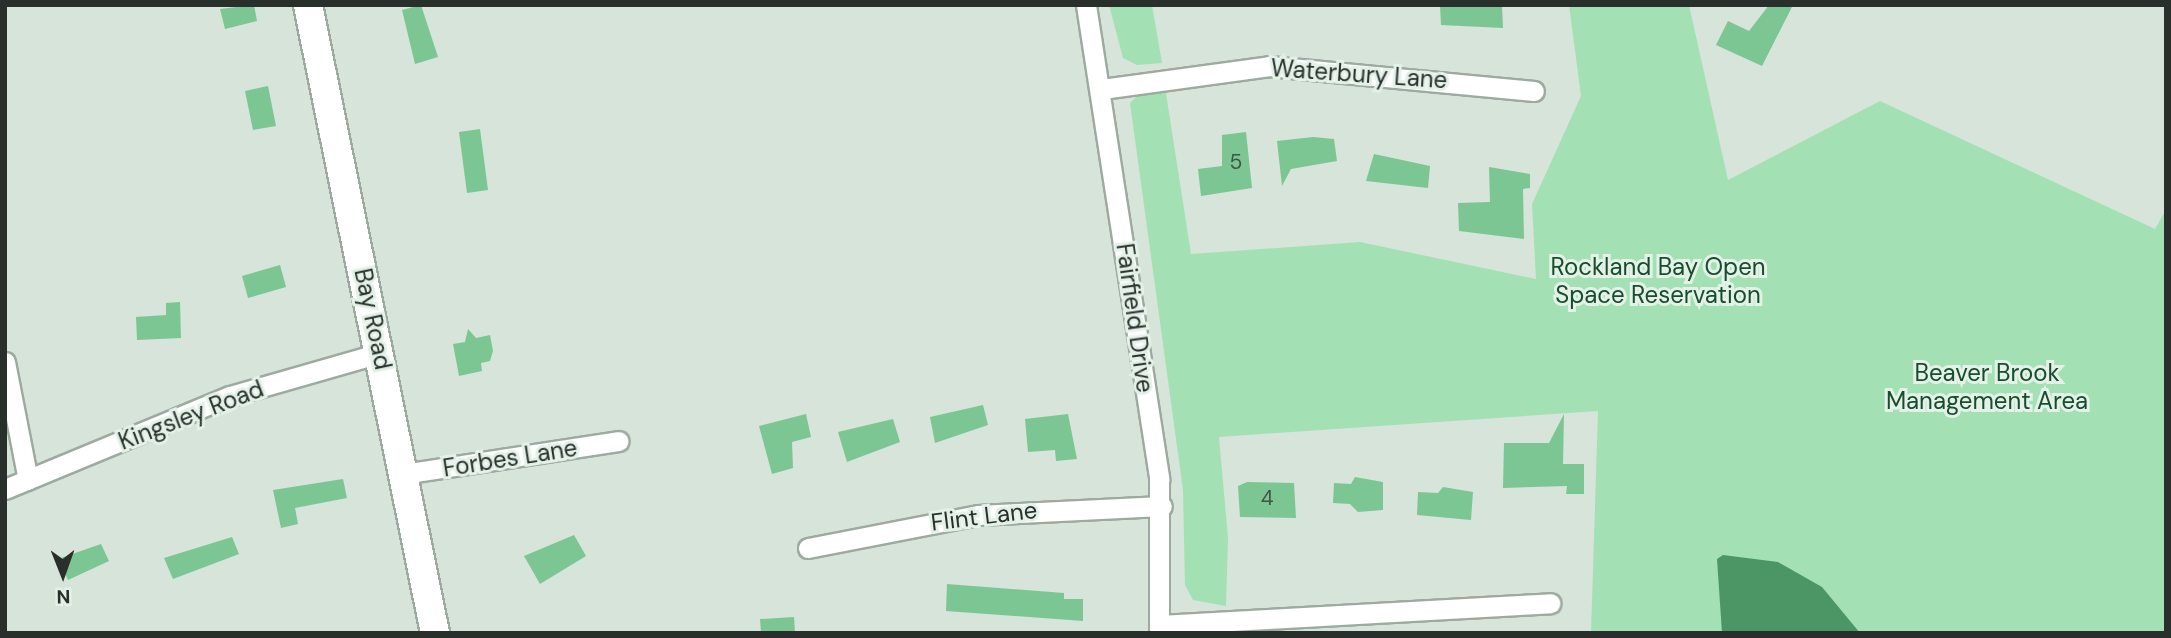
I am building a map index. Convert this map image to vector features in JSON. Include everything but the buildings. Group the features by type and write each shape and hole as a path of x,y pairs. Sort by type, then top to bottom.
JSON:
{"main road":[{"name":"Bay Road","path":"308,5 435,633"}],"street":[{"name":"Fairfield Drive","path":"1086,5 1102,89 1162,506 1159,629"},
{"name":"Waterbury Lane","path":"1102,89 1269,66 1534,91"},
{"name":"Kingsley Road","path":"5,489 230,396 380,353"},
{"path":"5,362 28,480"},
{"name":"Forbes Lane","path":"403,474 618,441"},
{"name":"Flint Lane","path":"808,548 978,515 1162,506"},
{"path":"1159,629 1550,603"}],"green space":[{"path":"1109,5 1152,5 1162,63 1137,65 1123,58"},
{"name":"Rockland Bay Open Space Reservation","path":"1569,5 1689,5 1728,180 1880,101 2155,229 2166,210 2166,633 1591,633 1598,411 1219,437 1228,538 1226,606 1193,600 1185,585 1183,490 1130,103 1141,92 1165,87 1191,254 1360,242 1536,279 1532,204 1581,96"}],"shaded area":[{"path":"1723,555 1778,562 1822,587 1860,633 1722,633 1717,559"}],"park label":[{"name":"Beaver Brook Management Area","path":"1987,387"}]}
